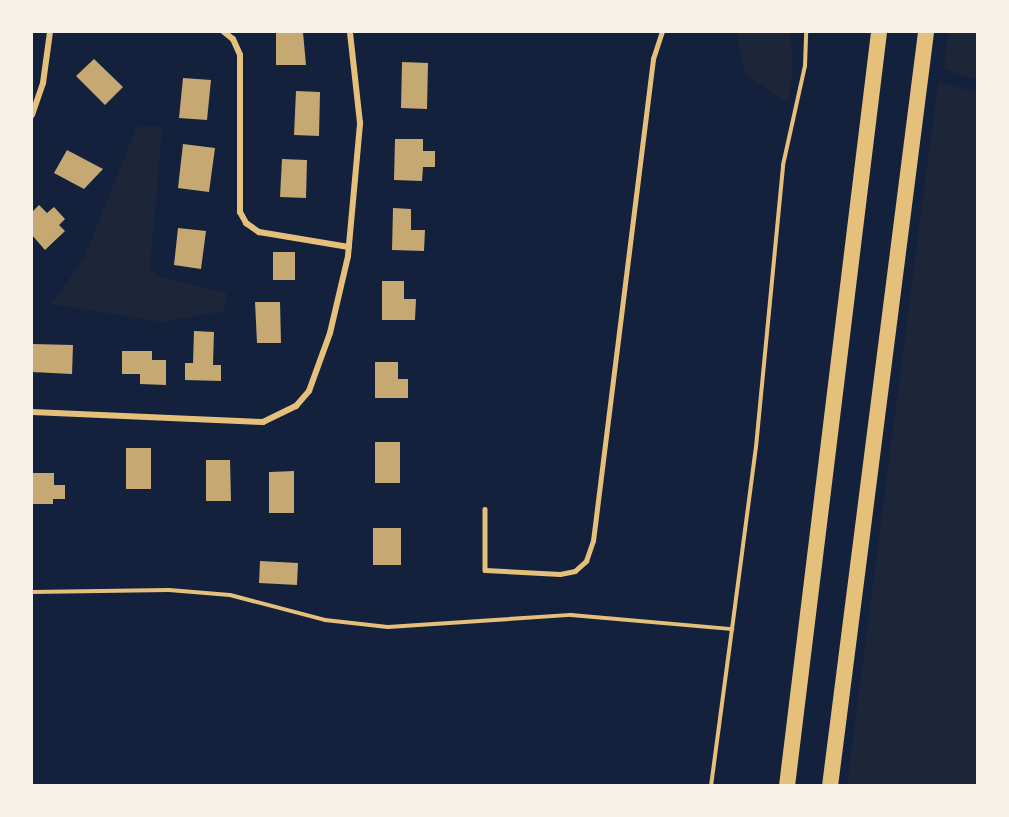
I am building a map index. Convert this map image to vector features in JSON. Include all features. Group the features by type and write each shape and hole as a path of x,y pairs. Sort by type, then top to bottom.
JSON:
{"highway":[{"path":"787,786 879,32"},
{"path":"830,786 926,32"}],"street":[{"path":"32,113 43,83 50,32"},
{"path":"224,32 233,39 240,55 240,212 246,223 259,232 349,247"},
{"path":"32,412 263,422 280,417 296,406 309,391 336,313 349,247 360,123 350,32"}],"lane":[{"path":"485,509 485,570 560,574 575,571 586,561 593,541 653,59 662,32"}],"path":[{"path":"711,786 756,447 783,165 805,66 806,32"},
{"path":"32,592 169,590 230,595 325,620 388,627 571,615 732,629"}],"shaded area":[{"path":"736,32 790,32 793,66 788,103 745,74"},
{"path":"948,32 977,32 977,80 944,69"},
{"path":"938,82 977,92 977,785 847,785"},
{"path":"137,127 162,127 150,269 159,277 227,293 224,311 162,322 52,304 84,258"}],"building":[{"path":"276,32 303,32 306,65 276,65"},
{"path":"94,59 123,87 105,105 76,76"},
{"path":"402,62 428,63 427,109 401,108"},
{"path":"183,78 211,80 207,120 179,118"},
{"path":"296,91 320,92 319,136 294,135"},
{"path":"395,139 423,139 423,151 435,151 435,167 423,167 422,181 394,180"},
{"path":"183,144 215,148 209,192 178,188"},
{"path":"67,150 103,169 84,189 54,173"},
{"path":"282,159 307,160 306,198 280,197"},
{"path":"39,205 47,213 54,207 65,219 59,225 65,231 45,250 32,235 32,212"},
{"path":"393,208 411,209 411,230 425,230 424,251 392,250"},
{"path":"178,228 206,231 201,269 174,265"},
{"path":"273,252 295,252 295,280 273,280"},
{"path":"382,281 404,281 404,299 416,299 415,320 382,320"},
{"path":"255,302 280,302 281,343 257,343"},
{"path":"194,331 214,332 213,365 221,365 221,381 185,380 185,363 193,363"},
{"path":"32,344 73,345 72,374 32,372"},
{"path":"122,351 152,351 152,360 166,360 166,385 140,384 140,374 122,374"},
{"path":"375,362 398,362 398,379 408,379 408,398 375,398"},
{"path":"375,442 400,442 400,483 375,483"},
{"path":"126,448 151,448 151,489 126,489"},
{"path":"206,460 230,460 231,501 206,501"},
{"path":"294,471 294,513 269,513 269,472"},
{"path":"32,473 54,473 54,485 65,485 65,499 53,499 53,504 32,504"},
{"path":"373,528 401,528 401,565 373,565"},
{"path":"260,561 298,563 297,585 259,583"}]}
